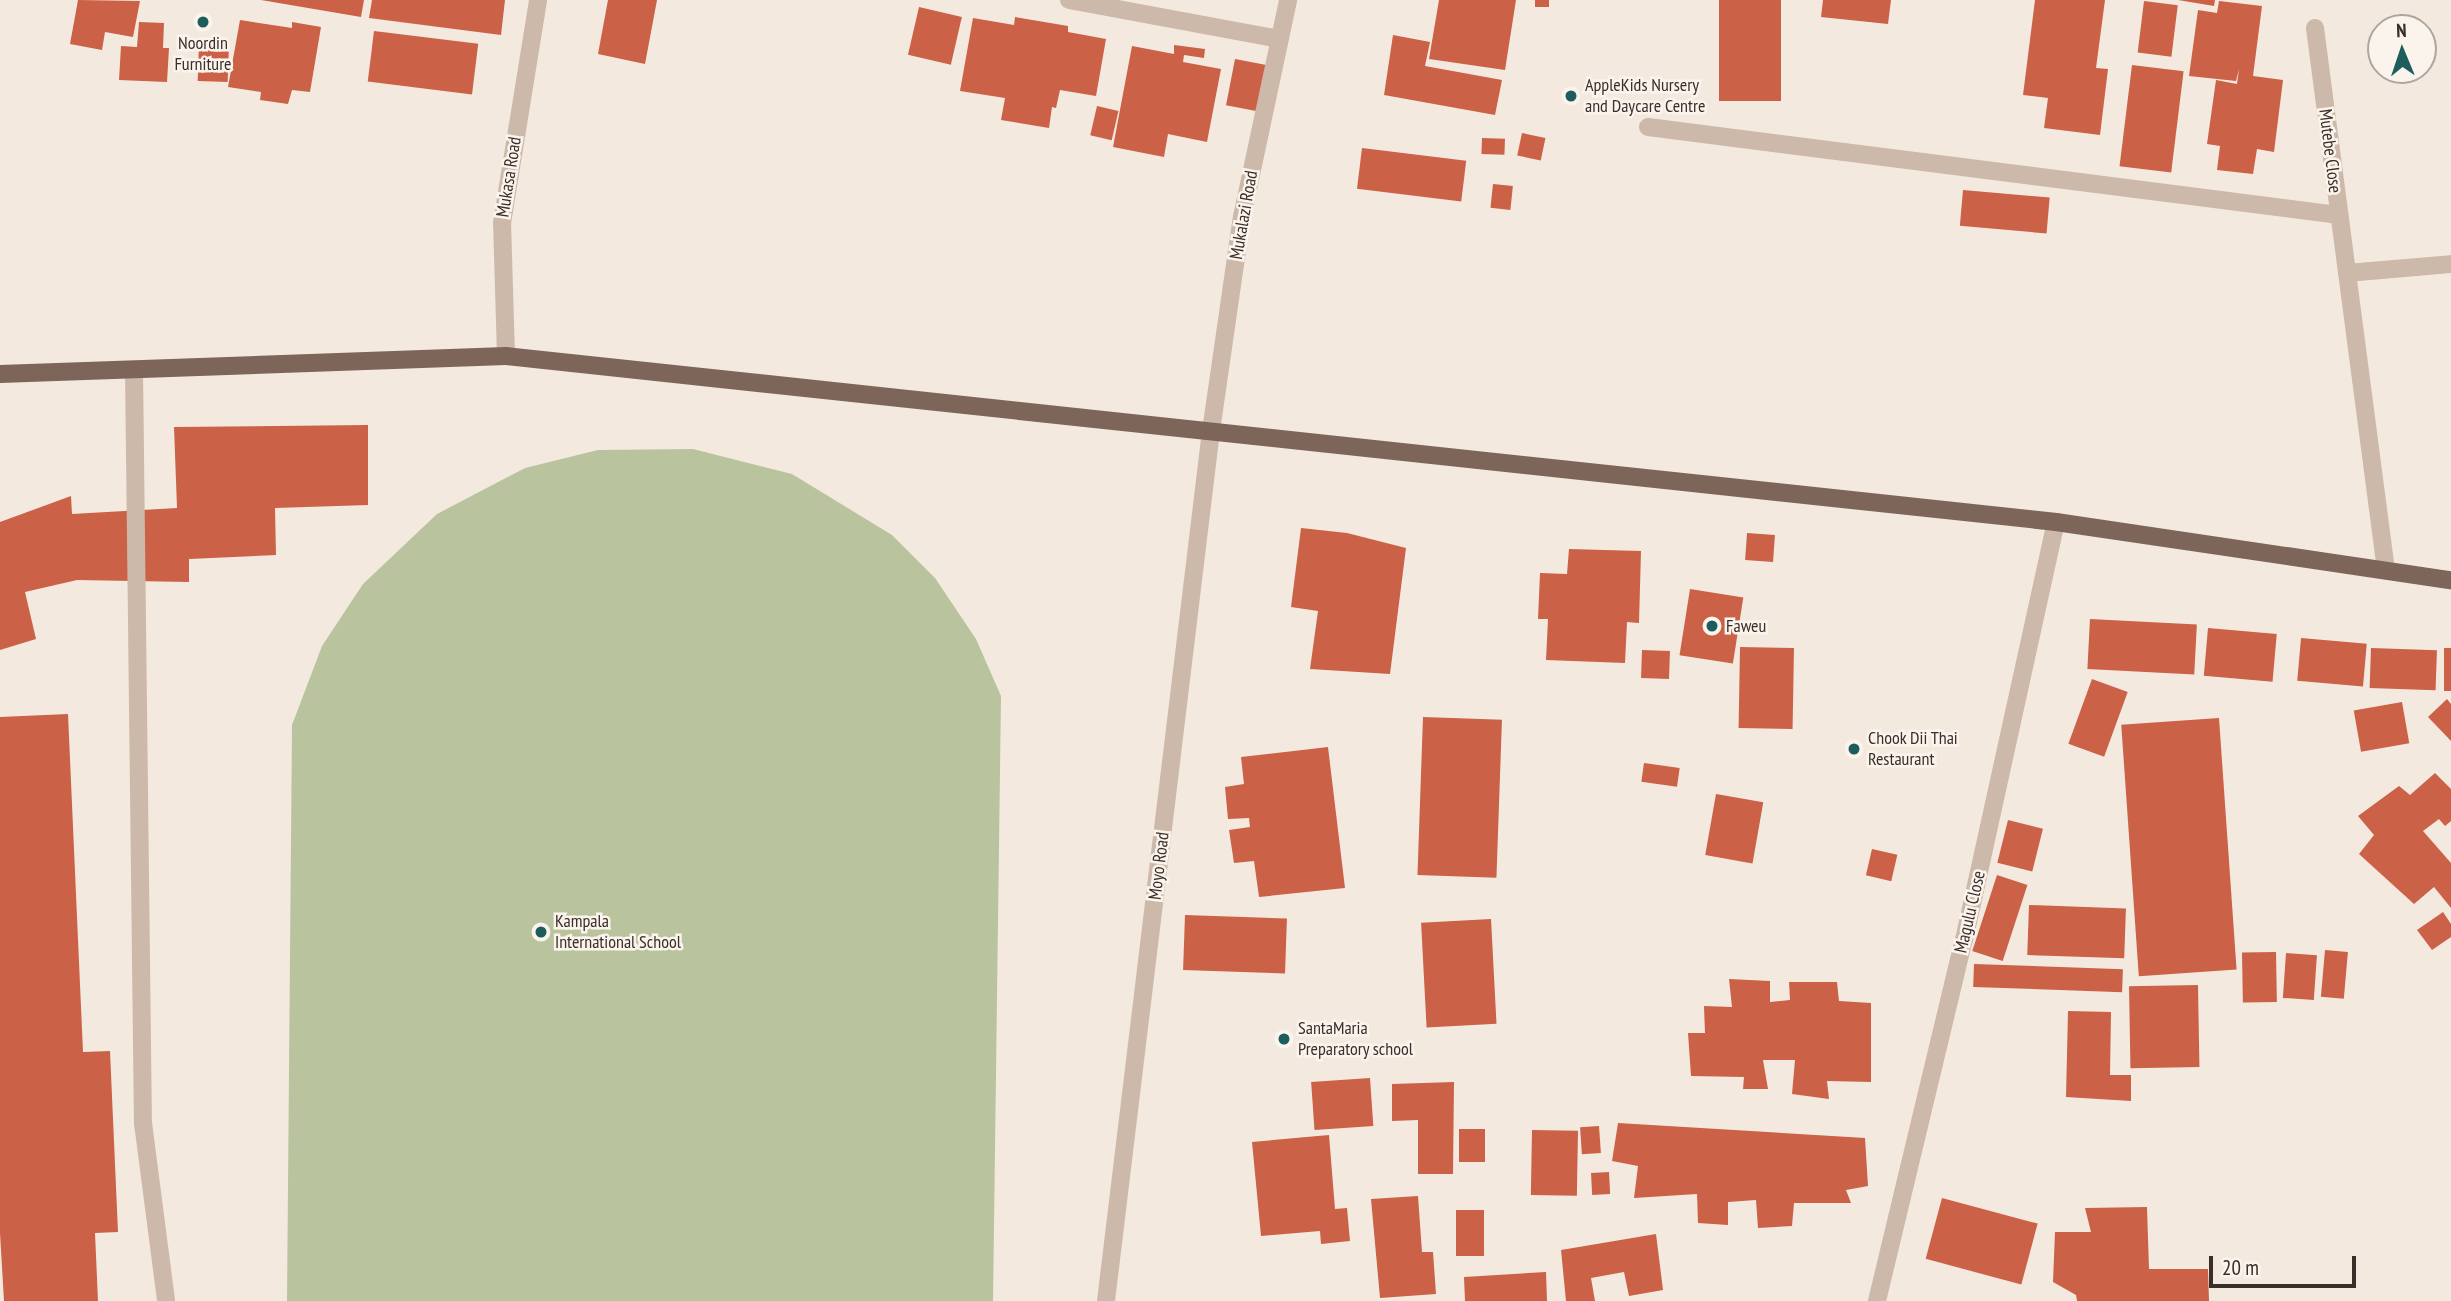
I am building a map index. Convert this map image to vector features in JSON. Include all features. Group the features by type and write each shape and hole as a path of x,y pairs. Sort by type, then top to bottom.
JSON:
{"main road":[{"path":"0,374 506,356 2056,522 2451,580"}],"street":[{"name":"Mukasa Road","path":"506,356 502,223 538,0"},
{"path":"1069,0 1279,39"},
{"name":"Mukalazi Road","path":"1211,431 1242,217 1288,0"},
{"name":"Mutebe Close","path":"2315,28 2386,570"},
{"path":"1648,127 2339,215"},
{"path":"2347,273 2451,264"},
{"path":"134,370 143,1123 166,1301"},
{"name":"Moyo Road","path":"1106,1301 1211,431"},
{"name":"Magulu Close","path":"1877,1301 1964,940 2056,522"}],"green space":[{"path":"693,449 792,474 892,535 935,578 976,639 1001,696 993,1301 287,1301 292,725 322,646 363,584 437,514 525,468 598,450"}],"building":[{"path":"78,0 140,1 133,37 105,32 102,50 70,44"},
{"path":"261,0 364,0 361,17"},
{"path":"372,0 505,0 501,35 369,18"},
{"path":"608,0 657,0 645,64 598,54"},
{"path":"1439,0 1516,0 1505,70 1429,59"},
{"path":"1535,0 1549,0 1549,7 1535,7"},
{"path":"1719,0 1781,0 1781,101 1719,101"},
{"path":"1823,0 1891,0 1888,24 1821,17"},
{"path":"2035,0 2105,0 2096,68 2108,69 2100,135 2044,128 2048,98 2023,95"},
{"path":"2178,0 2215,0 2214,6"},
{"path":"2144,1 2178,5 2171,57 2138,53"},
{"path":"2219,1 2262,6 2253,76 2283,80 2274,152 2257,149 2253,174 2217,170 2220,146 2207,144 2216,80 2237,84 2239,69 2236,81 2189,76 2198,10 2217,13"},
{"path":"919,7 962,17 951,65 908,55"},
{"path":"1015,17 1068,26 1068,32 1106,39 1096,96 1060,90 1056,108 1052,107 1049,128 1001,120 1005,98 960,91 973,18 1014,25"},
{"path":"240,20 292,28 292,22 321,27 310,92 292,90 288,104 260,100 261,92 228,87"},
{"path":"139,22 164,23 163,48 169,48 167,82 119,80 121,46 137,47"},
{"path":"374,31 478,44 472,94 368,82"},
{"path":"1393,35 1430,42 1425,66 1502,80 1495,115 1384,95"},
{"path":"199,43 229,44 228,82 198,81"},
{"path":"1174,45 1205,49 1204,58 1184,55 1183,62 1221,69 1207,142 1168,134 1164,157 1113,147 1132,46 1174,54"},
{"path":"1235,59 1270,66 1261,112 1226,105"},
{"path":"2132,65 2184,71 2171,173 2120,166"},
{"path":"1097,106 1118,111 1112,140 1090,135"},
{"path":"1522,133 1545,138 1541,160 1517,155"},
{"path":"1482,138 1505,139 1504,155 1481,154"},
{"path":"1362,148 1466,161 1461,201 1357,189"},
{"path":"1493,184 1513,186 1510,210 1490,208"},
{"path":"1963,190 2050,198 2047,233 1960,226"},
{"path":"368,425 368,505 275,508 276,555 189,559 189,582 77,580 25,592 36,639 0,650 0,522 71,496 72,514 177,508 174,427"},
{"path":"1301,528 1347,533 1406,548 1390,674 1310,669 1318,611 1291,607"},
{"path":"1747,533 1775,535 1773,562 1745,560"},
{"path":"1569,549 1641,551 1639,623 1627,622 1625,663 1546,660 1548,619 1538,619 1540,573 1567,574"},
{"name":"Faweu","path":"1690,589 1743,597 1733,664 1680,655"},
{"path":"2090,619 2197,625 2194,675 2087,669"},
{"path":"2208,628 2277,634 2273,682 2204,676"},
{"path":"2301,638 2367,644 2363,687 2297,681"},
{"path":"1740,647 1794,648 1793,729 1739,728"},
{"path":"2371,648 2437,650 2436,690 2370,688"},
{"path":"2444,648 2451,648 2451,691 2444,691"},
{"path":"1642,650 1670,651 1669,679 1641,678"},
{"path":"2092,679 2128,692 2104,757 2068,744"},
{"path":"2447,699 2451,704 2451,741 2428,717"},
{"path":"2402,702 2409,743 2361,752 2354,711"},
{"path":"68,714 83,1052 110,1051 118,1232 95,1233 98,1301 4,1301 0,1233 0,717"},
{"path":"1423,717 1502,720 1496,878 1417,875"},
{"path":"2219,718 2237,969 2139,976 2121,725"},
{"path":"1328,747 1345,888 1259,897 1254,861 1234,863 1229,830 1250,827 1249,818 1228,819 1225,787 1244,784 1241,757"},
{"path":"1644,763 1680,768 1677,787 1641,782"},
{"path":"2435,773 2451,789 2451,821 2445,826 2439,819 2423,831 2451,863 2451,908 2434,887 2414,904 2359,854 2374,835 2358,816 2399,786 2410,795"},
{"path":"1716,794 1763,802 1753,863 1705,855"},
{"path":"2008,820 2043,829 2032,871 1997,863"},
{"path":"1872,849 1897,855 1891,881 1866,875"},
{"path":"1997,875 2027,885 2003,961 1972,951"},
{"path":"2029,905 2126,908 2124,958 2027,955"},
{"path":"2443,912 2451,924 2451,937 2432,950 2417,930"},
{"path":"1185,915 1287,919 1285,974 1183,970"},
{"path":"1491,919 1496,1024 1427,1028 1421,923"},
{"path":"2325,950 2348,952 2344,999 2321,997"},
{"path":"2276,952 2277,1002 2243,1003 2242,953"},
{"path":"2286,953 2317,955 2314,1000 2283,998"},
{"path":"1974,964 2123,969 2122,992 1973,987"},
{"path":"1729,979 1770,981 1770,1002 1790,1000 1789,982 1837,982 1839,1001 1871,1003 1871,1082 1827,1081 1829,1099 1792,1094 1795,1060 1763,1060 1768,1089 1743,1089 1744,1077 1691,1076 1688,1033 1705,1033 1704,1006 1732,1007"},
{"path":"2198,985 2199,1067 2130,1068 2129,986"},
{"path":"2068,1011 2111,1012 2110,1075 2131,1075 2131,1101 2066,1097"},
{"path":"1370,1078 1373,1126 1314,1130 1311,1082"},
{"path":"1454,1082 1453,1174 1418,1174 1418,1120 1392,1121 1392,1084"},
{"path":"1618,1123 1865,1138 1868,1186 1846,1190 1851,1203 1794,1203 1792,1226 1758,1228 1756,1200 1728,1202 1728,1225 1698,1223 1697,1194 1634,1198 1638,1166 1612,1161"},
{"path":"1599,1126 1601,1153 1582,1154 1580,1127"},
{"path":"1459,1129 1485,1129 1485,1162 1459,1162"},
{"path":"1532,1130 1578,1131 1577,1196 1531,1195"},
{"path":"1329,1135 1335,1209 1347,1208 1350,1241 1321,1244 1320,1231 1261,1236 1252,1142"},
{"path":"1609,1172 1610,1194 1592,1195 1591,1173"},
{"path":"1418,1196 1422,1252 1433,1252 1436,1294 1380,1298 1371,1199"},
{"path":"1942,1198 2038,1224 2021,1284 1926,1259"},
{"path":"2147,1207 2149,1269 2208,1269 2209,1301 2077,1301 2076,1295 2053,1282 2055,1232 2091,1232 2085,1208"},
{"path":"1456,1210 1484,1210 1484,1256 1456,1256"},
{"path":"1656,1234 1663,1290 1629,1296 1624,1272 1591,1278 1595,1301 1566,1301 1561,1250"},
{"path":"1546,1272 1547,1301 1465,1301 1464,1277"}],"place":[{"name":"Noordin Furniture","path":"203,22"},
{"name":"AppleKids Nursery and Daycare Centre","path":"1571,96"},
{"name":"Faweu","path":"1712,626"},
{"name":"Chook Dii Thai Restaurant","path":"1854,749"},
{"name":"Kampala International School","path":"541,932"},
{"name":"SantaMaria Preparatory school","path":"1284,1039"}]}
